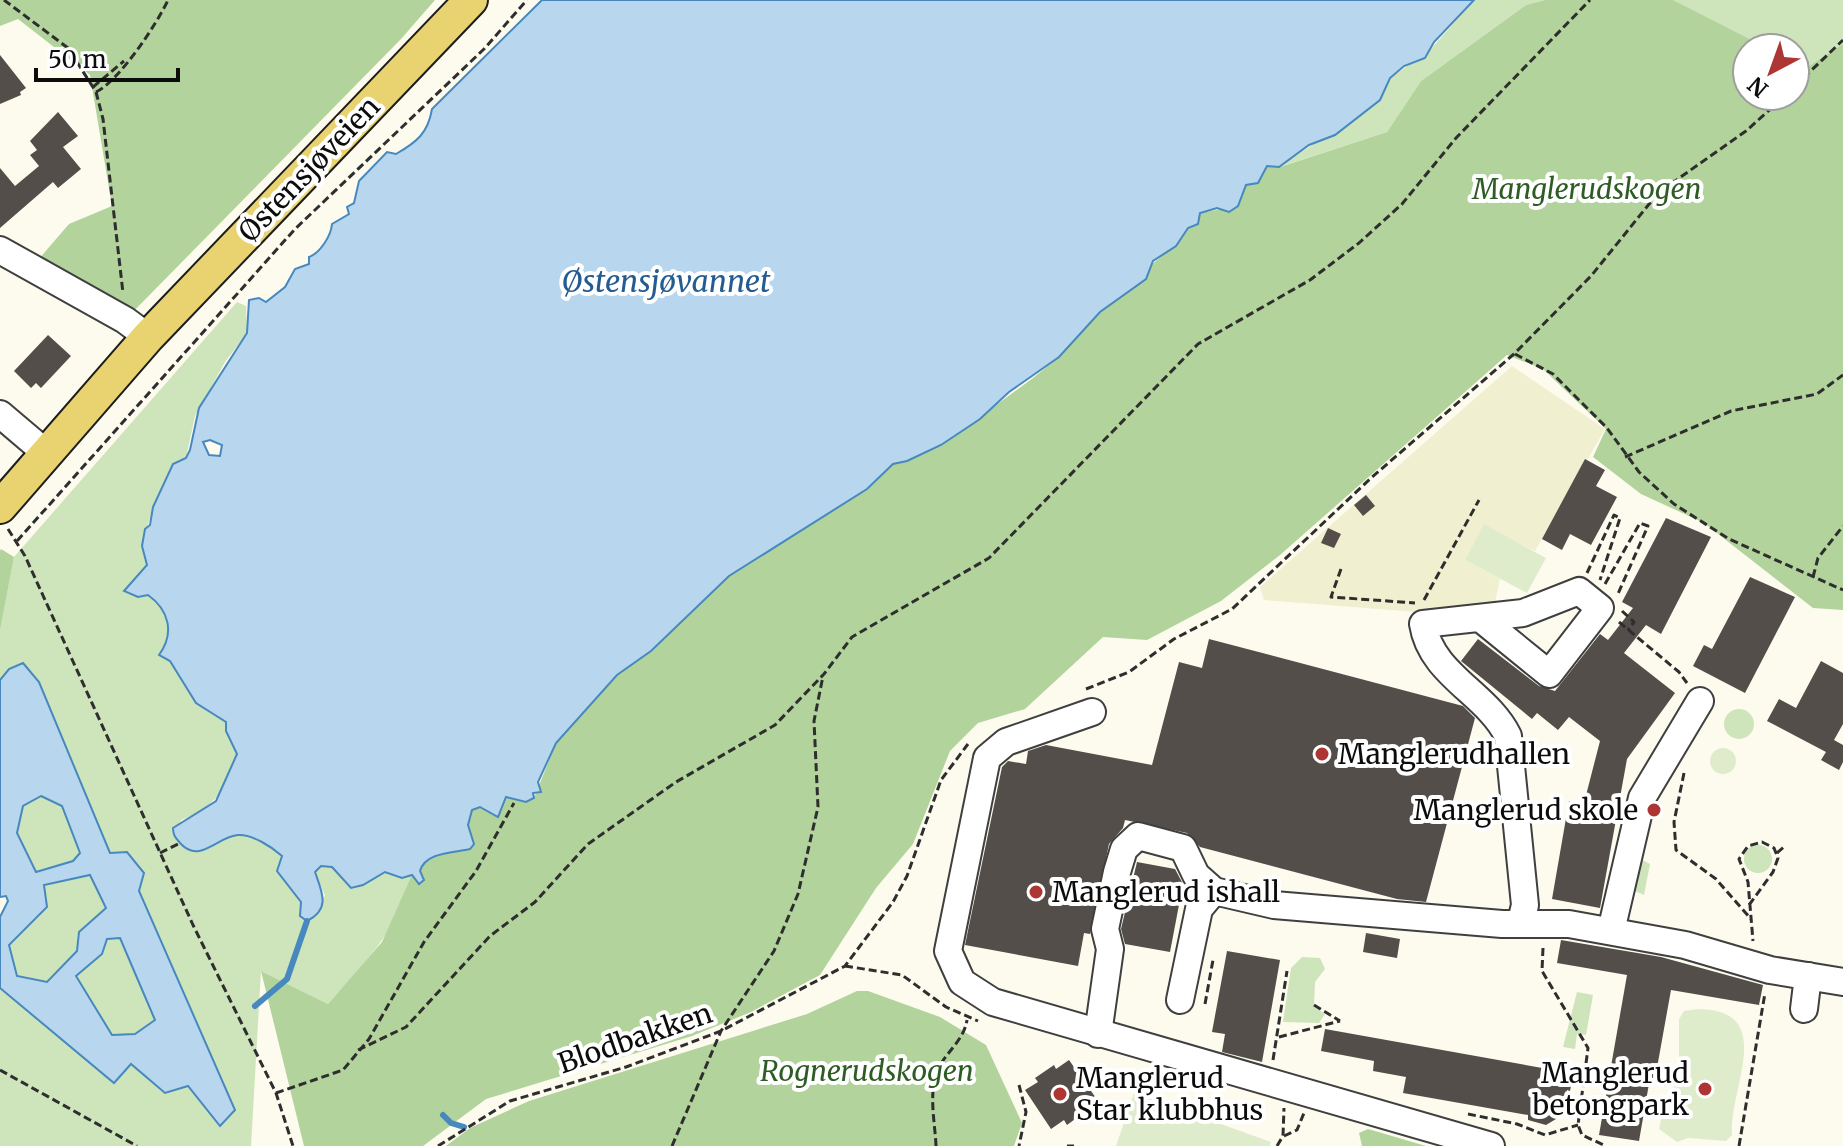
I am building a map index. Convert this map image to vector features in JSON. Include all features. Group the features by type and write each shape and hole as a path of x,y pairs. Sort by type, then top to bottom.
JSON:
{"main road":[{"name":"Østensjøveien","path":"0,507 46,453 136,329 471,0"}],"street":[{"path":"0,250 136,329"},
{"path":"0,414 46,453"},
{"path":"1480,618 1549,674 1600,608 1579,591 1523,613 1423,624 1432,652 1500,720 1508,736 1525,905 1532,923"},
{"path":"1611,931 1642,798 1700,701"},
{"path":"1092,712 1006,742 987,758 948,951 962,982 993,1002 1098,1034 1289,1085 1491,1146"},
{"path":"1098,1034 1110,949 1105,929 1124,849 1138,836 1183,848 1201,882 1214,891 1313,911 1502,924 1532,923 1611,931 1685,945 1762,968 1843,982"},
{"path":"1180,1000 1199,909 1214,891"},
{"path":"1804,1009 1808,976"}],"path":[{"path":"4,0 60,40 96,92 103,119 136,329"},
{"path":"96,92 110,84 168,0"},
{"path":"293,1146 276,1093 258,1062 17,541 295,229 484,49 527,0"},
{"path":"358,1050 406,1027 490,936 535,902 588,844 676,782 775,725 824,674 852,637 989,558 1198,344 1310,280 1359,243 1402,204 1456,138 1590,0"},
{"path":"1811,71 1843,40"},
{"path":"93,87 128,60"},
{"path":"1129,672 1174,639 1232,609 1371,478 1514,354 1599,266 1658,193 1746,131 1767,112"},
{"path":"1514,354 1553,374 1607,428 1625,457 1674,504 1729,539 1843,590"},
{"path":"1625,457 1731,411 1817,394 1843,375"},
{"path":"1341,569 1331,597 1423,602 1479,500"},
{"path":"1579,591 1614,515 1620,518 1599,583 1603,586 1640,523 1648,526 1628,578 1613,602 1634,622 1628,630 1679,672 1700,701"},
{"path":"1813,577 1818,558 1843,526"},
{"path":"672,1146 721,1031 774,951 798,894 818,807 814,721 824,674"},
{"path":"1687,761 1674,822 1676,850 1716,879 1751,919"},
{"path":"276,1093 343,1070 374,1031 424,942 476,871 514,803"},
{"path":"1739,1146 1762,968 1751,919 1748,882 1739,859 1742,851 1762,842 1777,853"},
{"path":"160,853 180,843"},
{"path":"1749,905 1773,872 1777,853 1785,846"},
{"path":"1532,923 1542,971 1588,1048 1578,1125 1582,1135 1598,1145 1606,1146"},
{"name":"Blodbakken","path":"438,1146 510,1101 626,1067 721,1031 845,966 902,975 968,1018 965,1032 939,1066 933,1084 936,1146"},
{"path":"1283,1136 1297,1130 1279,1037 1287,971"},
{"path":"1279,1037 1340,1021 1314,1005"},
{"path":"0,1070 137,1146"},
{"path":"1019,1085 1026,1112 1019,1146"},
{"path":"1277,1146 1283,1136 1289,1085"},
{"path":"1468,1114 1517,1124 1545,1135 1578,1125"},
{"path":"1067,1146 1074,1146"}],"green space":[{"path":"0,0 435,0 401,39 125,320 32,267 69,224 112,206 90,75 18,19 0,26"},
{"path":"1474,0 1545,0 1526,5 1421,81 1387,132 1279,167 1380,100 1390,78 1430,50"},
{"name":"Manglerudskogen","path":"1545,0 1673,0 1736,32 1731,32 1731,112 1811,112 1811,65 1843,44 1843,610 1813,608 1704,523 1641,494 1593,457 1606,429 1543,369 1507,355 1280,555 1221,601 1147,640 1103,637 1025,709 978,723 950,751 913,844 876,888 820,975 751,1012 692,1036 486,1099 423,1146 304,1146 261,971 328,1004 382,942 412,875 417,880 424,878 420,871 422,864 446,852 469,850 473,840 468,825 472,810 480,807 493,815 505,797 526,802 534,798 556,743 617,675 651,651 729,576 867,489 893,463 907,461 941,445 1033,378 1059,357 1100,312 1146,279 1149,267 1181,239 1200,213 1238,206 1246,184 1258,183 1267,166 1280,167 1387,132 1421,81 1526,5"},
{"path":"1673,0 1843,0 1843,44 1811,65 1811,32 1731,32"},
{"path":"237,302 246,306 247,333 225,362 195,416 186,458 173,464 153,507 142,546 147,565 132,581 130,594 148,595 160,605 170,623 166,655 196,703 226,722 237,754 229,777 218,795 202,810 181,820 175,837 182,845 212,847 229,836 238,836 266,845 282,856 277,871 301,902 300,916 325,896 315,872 321,866 332,867 348,886 355,888 385,872 402,878 412,875 407,894 379,945 328,1004 261,971 251,1146 0,1146 0,988 114,1083 131,1064 165,1093 188,1086 220,1126 139,891 143,873 110,854 39,682 9,669 0,680 0,631 14,557"},
{"path":"1512,366 1605,429 1535,551 1484,525 1465,560 1500,579 1495,602 1416,612 1264,600 1260,587"},
{"path":"1484,524 1546,558 1527,593 1465,560"},
{"path":"0,551 14,557 0,631"},
{"path":"1739,709 1750,713 1754,724 1750,735 1739,739 1728,735 1724,724 1728,713"},
{"path":"1723,748 1733,751 1736,761 1733,771 1723,774 1713,771 1710,761 1713,751"},
{"path":"41,796 62,806 80,853 73,861 35,872 17,833 23,806"},
{"path":"1758,845 1768,849 1772,859 1768,869 1758,873 1748,869 1744,859 1748,849"},
{"path":"1637,857 1650,864 1644,895 1630,889"},
{"path":"90,875 106,908 79,932 77,951 47,982 17,976 9,945 47,907 44,885"},
{"path":"119,938 155,1020 135,1034 112,1035 76,976 102,954 107,939"},
{"path":"1302,957 1320,958 1325,969 1315,982 1314,1007 1325,1014 1319,1023 1283,1022 1291,968"},
{"name":"Rognerudskogen","path":"857,991 868,991 940,1017 986,1045 1022,1123 1014,1146 446,1146 470,1128 529,1101 807,1014"},
{"path":"1577,992 1593,995 1586,1035 1577,1034 1575,1049 1563,1047"},
{"name":"Manglerud betongpark","path":"1698,1009 1722,1013 1737,1022 1743,1037 1744,1054 1732,1135 1726,1141 1688,1138 1677,1142 1659,1129 1662,1115 1669,1112 1679,1065 1679,1019 1684,1011"},
{"path":"1134,1093 1271,1142 1270,1146 1116,1146"},
{"path":"1368,1129 1426,1146 1362,1146 1359,1133"}],"water":[{"name":"Østensjøvannet","path":"542,0 1474,0 1434,42 1425,58 1404,66 1390,78 1380,100 1335,135 1309,145 1279,167 1267,166 1258,183 1246,185 1238,206 1229,212 1217,208 1200,213 1198,224 1188,228 1176,246 1153,261 1146,279 1100,312 1059,357 1009,392 980,419 941,445 893,464 867,489 729,576 651,651 617,675 556,743 538,782 541,792 533,793 534,798 526,802 506,797 498,817 480,807 472,810 468,825 474,844 470,849 441,854 428,860 420,871 424,880 419,884 412,875 402,878 385,872 351,888 332,867 321,866 315,872 322,893 322,905 315,916 307,921 300,916 301,902 277,871 282,856 267,845 238,835 195,851 175,837 173,828 216,801 237,754 226,731 226,722 196,703 170,661 159,655 168,630 161,608 148,595 138,597 124,591 147,565 142,546 145,529 150,525 153,507 173,464 186,458 190,450 199,408 247,333 249,300 259,298 266,302 285,287 295,269 309,264 309,257 324,244 332,224 349,214 347,207 354,203 359,181 387,152 396,154 416,141 428,124 432,109","holes":["210,440 222,445 220,456 209,455 203,442"]},
{"path":"23,663 39,682 110,853 127,852 144,873 139,891 235,1110 220,1126 188,1086 165,1093 131,1064 114,1083 0,988 0,917 8,901 6,896 0,897 0,680 9,669","holes":["41,796 62,806 80,853 73,861 36,872 17,833 23,806","90,875 106,908 79,932 77,951 47,982 17,976 9,945 47,907 44,885","120,938 155,1020 135,1034 112,1035 76,976 102,954 107,939"]}],"building":[{"path":"0,55 26,88 20,92 21,95 0,104"},
{"path":"58,112 78,136 63,147 81,169 58,188 53,182 0,228 0,168 15,186 39,166 30,155 37,150 30,141"},
{"path":"48,335 71,356 41,388 36,383 31,388 14,371"},
{"path":"1585,459 1605,470 1596,486 1617,497 1591,545 1570,534 1562,550 1542,539"},
{"path":"1366,495 1375,506 1363,516 1354,505"},
{"path":"1666,518 1711,537 1661,634 1646,625 1624,653 1675,693 1627,759 1600,908 1552,899 1569,801 1584,803 1600,741 1569,717 1558,730 1537,713 1532,719 1461,661 1478,639 1539,686 1555,691 1600,634 1608,640 1633,608 1622,602"},
{"path":"1328,528 1341,534 1334,548 1321,543"},
{"path":"1750,577 1795,597 1745,693 1693,666 1704,645 1712,649"},
{"name":"Manglerudhallen","path":"1209,639 1463,706 1475,718 1426,902 1397,899 1200,847 1187,833 1125,820 1123,828 1109,844 1090,934 1084,933 1078,966 965,945 1002,767 1008,761 1026,764 1028,751 1046,745 1152,765 1179,662 1202,668"},
{"path":"1821,661 1843,673 1843,724 1834,740 1843,745 1843,762 1839,770 1821,760 1826,752 1767,721 1779,699 1796,708"},
{"path":"1137,862 1175,869 1183,884 1170,952 1125,944 1121,929"},
{"path":"1366,933 1400,939 1397,958 1363,952"},
{"path":"1561,940 1661,957 1763,985 1759,1005 1671,990 1655,1079 1650,1078 1639,1141 1599,1135 1627,975 1557,963"},
{"path":"1227,951 1280,960 1262,1062 1222,1052 1225,1034 1212,1032"},
{"path":"1325,1029 1570,1073 1573,1075 1570,1091 1567,1090 1561,1116 1546,1125 1528,1120 1528,1115 1403,1093 1406,1077 1373,1071 1374,1061 1321,1051"},
{"name":"Manglerud Star klubbhus","path":"1069,1060 1096,1098 1083,1107 1086,1111 1067,1125 1064,1120 1051,1129 1025,1090 1038,1082 1035,1078 1054,1065 1056,1069"}],"waterway":[{"path":"255,1006 287,979 307,921"},
{"path":"443,1115 451,1123 464,1127"}],"place":[{"name":"Manglerudhallen","path":"1322,754"},
{"name":"Manglerud skole","path":"1654,810"},
{"name":"Manglerud ishall","path":"1036,892"},
{"name":"Manglerud betongpark","path":"1705,1089"},
{"name":"Manglerud Star klubbhus","path":"1060,1094"}]}
